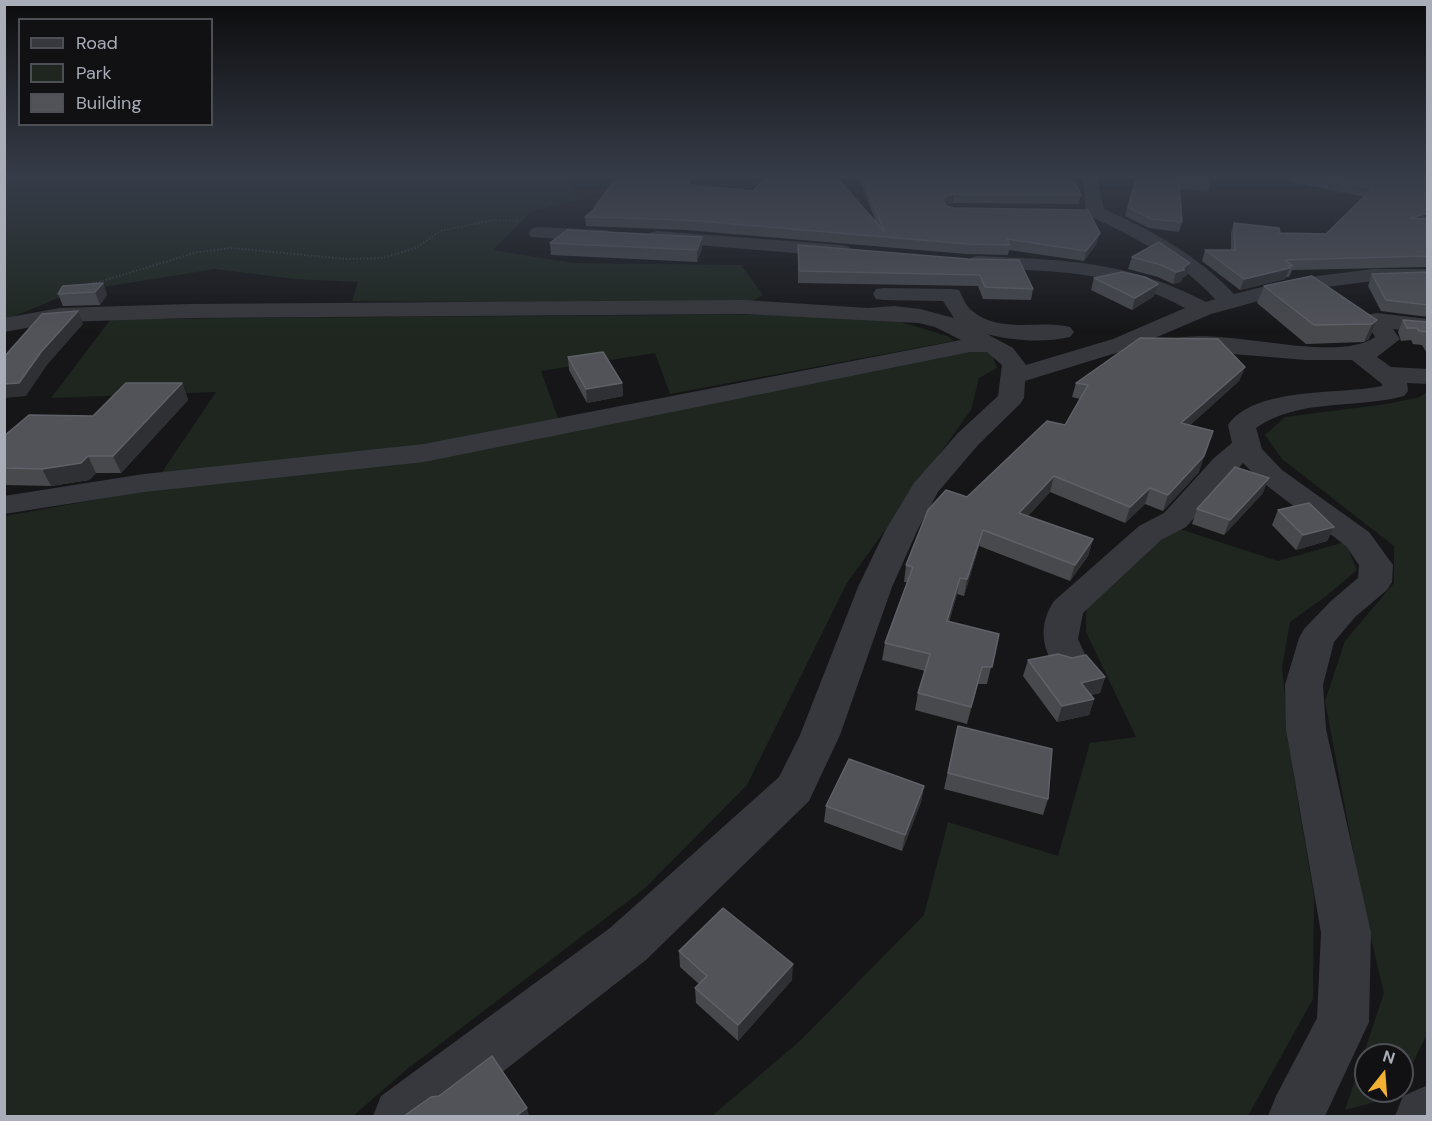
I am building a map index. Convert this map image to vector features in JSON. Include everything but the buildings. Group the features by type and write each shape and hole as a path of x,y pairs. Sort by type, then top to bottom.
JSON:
{"street":[{"path":"546,228 864,253"},
{"path":"1128,228 1190,262 1229,301"},
{"path":"954,261 1049,264 1117,274 1150,283 1203,309"},
{"path":"1013,377 1121,345 1203,309 1294,285 1346,277 1428,275"},
{"path":"401,1116 628,944 794,789 820,735 875,586 901,531 925,489 968,439 1011,398 1014,364 1005,352 943,322 788,299 770,294 771,288 862,294 951,295 961,314 995,328 1027,333 1062,332"},
{"path":"4,325 60,315 189,311 744,308 868,315 894,313"},
{"path":"1296,1116 1343,1022 1346,933 1306,729 1304,685 1317,639 1343,609 1375,582 1376,565 1358,539 1272,476 1248,452 1242,425 1263,411 1312,399 1378,395 1395,390 1394,381 1372,363 1371,351 1388,339 1376,320 1428,326"},
{"path":"4,505 296,465 424,453 987,343"},
{"path":"1121,345 1217,344 1306,353 1372,363 1428,377"},
{"path":"1068,659 1060,639 1066,609 1150,533 1175,520 1224,465 1247,445"},
{"path":"1423,1116 1428,1113"}],"path":[{"path":"82,287 198,252 232,248 346,259 383,258 416,248 440,231 453,228"}],"green space":[{"path":"5,228 515,228 493,250 573,263 741,265 763,295 747,304 352,301 358,282 294,279 215,269 73,292 5,320"},
{"path":"834,314 894,320 948,336 954,341 670,394 655,353 541,371 562,429 976,345 991,351 997,368 979,378 971,410 847,583 747,785 644,889 406,1070 353,1116 5,1116 5,516 150,490 216,392 51,398 111,319"},
{"path":"1427,392 1427,1034 1414,1061 1414,1043 1367,1043 1384,993 1365,914 1325,701 1345,641 1394,583 1394,546 1282,459 1265,435 1285,417 1387,404 1420,397"},
{"path":"1155,521 1278,561 1345,542 1357,570 1290,622 1282,668 1294,778 1314,896 1313,999 1248,1116 712,1116 801,1040 924,915 948,822 1058,856 1090,743 1136,737 1086,632 1087,584"},
{"path":"1354,1083 1354,1103 1371,1103 1345,1110"}]}
